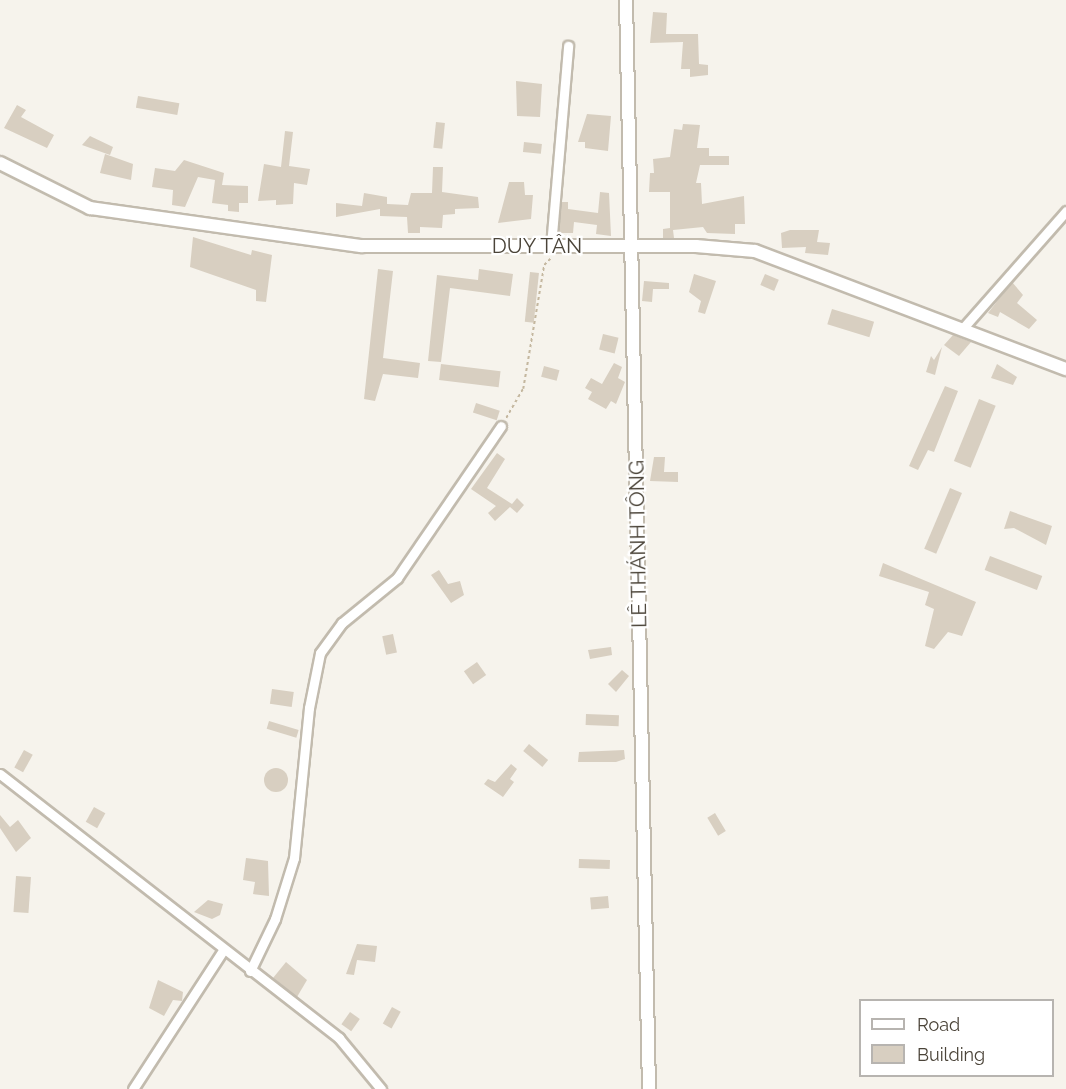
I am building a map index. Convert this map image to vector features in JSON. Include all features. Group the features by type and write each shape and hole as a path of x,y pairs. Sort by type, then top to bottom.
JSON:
{"street":[{"name":"LÊ THÁNH TÔNG","path":"626,0 649,1089"},
{"path":"557,246 568,46"},
{"name":"DUY TÂN","path":"0,163 90,208 147,220 361,246 631,246 755,251 1066,369"},
{"path":"963,328 1066,211"},
{"path":"250,971 275,919 294,858 309,708 320,653 342,623 397,578 501,426"},
{"path":"0,774 222,952 339,1038 381,1089"},
{"path":"133,1089 222,952"}],"path":[{"path":"501,426 523,389 544,265 557,246"}],"building":[{"path":"653,12 667,13 666,34 698,34 699,64 708,65 708,75 690,77 690,69 681,69 683,42 650,43"},
{"path":"516,81 542,84 540,117 517,116"},
{"path":"138,96 179,103 177,115 136,108"},
{"path":"17,105 26,110 21,117 54,135 47,148 4,128"},
{"path":"587,114 611,116 608,151 585,148 585,142 578,142"},
{"path":"436,122 445,123 442,149 433,148"},
{"path":"683,124 700,125 697,148 709,148 709,156 729,156 729,165 700,165 696,183 701,183 702,204 744,196 745,224 735,224 735,234 707,233 703,227 673,230 674,238 663,238 663,229 670,228 670,192 649,192 650,173 654,173 653,159 670,157 674,129 682,130"},
{"path":"285,131 293,132 289,166 310,169 307,185 294,183 293,204 276,205 276,200 258,201 264,164 281,167"},
{"path":"90,136 113,147 110,155 82,145"},
{"path":"524,142 542,144 541,154 523,152"},
{"path":"105,154 133,164 131,180 100,173"},
{"path":"184,160 224,173 222,185 248,186 248,203 239,203 239,212 228,211 228,205 212,203 215,180 198,177 185,207 172,205 173,190 152,187 155,168 175,171"},
{"path":"433,167 443,167 442,192 478,197 479,208 455,209 455,214 443,215 442,228 420,227 420,233 408,233 407,217 380,216 380,209 336,217 336,203 362,206 364,193 387,197 387,204 408,205 411,193 432,193"},
{"path":"509,182 524,182 525,195 533,195 531,219 498,223"},
{"path":"600,192 609,193 611,236 596,234 597,225 574,222 573,233 559,233 562,202 568,202 568,209 598,213"},
{"path":"790,230 819,230 817,242 830,243 828,255 805,253 806,247 782,248 781,233"},
{"path":"193,237 251,255 252,250 272,255 266,302 256,301 256,290 190,267"},
{"path":"378,269 393,271 383,358 420,363 418,378 383,374 375,401 364,399"},
{"path":"479,269 513,274 510,296 450,288 441,362 428,361 437,275 478,280"},
{"path":"530,272 539,273 534,323 525,322"},
{"path":"694,274 716,281 705,314 698,312 701,301 689,292"},
{"path":"765,274 779,280 774,291 760,285"},
{"path":"644,281 669,283 669,289 653,289 652,302 642,301"},
{"path":"1012,282 1023,295 1017,303 1037,320 1029,329 1000,312 998,317 988,313"},
{"path":"832,309 874,322 869,337 827,324"},
{"path":"603,334 619,338 615,353 599,350"},
{"path":"953,335 971,342 959,356 944,345"},
{"path":"942,347 935,375 926,372 931,356 934,360"},
{"path":"614,363 622,367 618,378 625,382 616,404 611,401 606,409 588,399 592,392 585,388 591,378 602,384"},
{"path":"441,364 501,371 499,387 439,380"},
{"path":"997,364 1017,377 1013,385 991,378"},
{"path":"544,366 559,370 557,381 541,377"},
{"path":"945,386 958,391 934,452 928,450 918,470 909,466"},
{"path":"979,399 996,406 971,468 954,461"},
{"path":"476,403 500,411 497,420 473,413"},
{"path":"497,453 505,459 487,488 512,504 517,498 524,505 517,513 510,507 495,521 488,513 496,506 471,489"},
{"path":"654,457 665,457 664,472 678,472 678,482 650,481"},
{"path":"950,488 962,493 936,554 924,549"},
{"path":"1010,511 1052,526 1046,545 1014,528 1004,529"},
{"path":"990,556 1042,576 1037,590 985,570"},
{"path":"883,563 976,602 962,636 948,632 934,649 925,646 934,609 925,605 929,592 879,576"},
{"path":"439,570 448,584 460,581 464,595 451,603 431,575"},
{"path":"393,634 397,653 386,655 382,636"},
{"path":"611,647 612,655 590,659 588,650"},
{"path":"477,662 486,675 473,684 464,671"},
{"path":"622,670 629,676 616,692 608,684"},
{"path":"272,689 294,692 292,707 270,704"},
{"path":"586,714 619,715 619,726 586,725"},
{"path":"269,721 299,730 296,738 267,729"},
{"path":"529,744 548,760 542,767 523,751"},
{"path":"24,750 33,755 23,772 14,767"},
{"path":"624,750 625,759 616,762 578,762 579,752"},
{"path":"511,764 517,769 510,779 514,782 503,797 484,784 488,779 495,782"},
{"path":"276,768 285,771 288,780 285,789 276,792 267,789 264,780 267,771"},
{"path":"94,807 105,813 97,828 86,822"},
{"path":"715,813 726,831 718,836 707,818"},
{"path":"0,815 10,827 18,820 31,838 16,852 0,828"},
{"path":"246,858 268,861 269,896 253,894 255,882 243,880"},
{"path":"579,859 610,860 610,869 579,868"},
{"path":"16,876 31,877 28,913 13,912"},
{"path":"608,896 609,908 591,910 590,898"},
{"path":"208,900 223,904 220,915 212,919 194,912"},
{"path":"357,944 377,946 375,962 357,960 354,975 346,974"},
{"path":"286,962 307,980 297,997 273,978"},
{"path":"158,980 183,992 182,1001 173,1000 164,1016 149,1008"},
{"path":"392,1007 401,1012 392,1028 383,1024"},
{"path":"350,1012 360,1019 351,1031 341,1024"}]}
